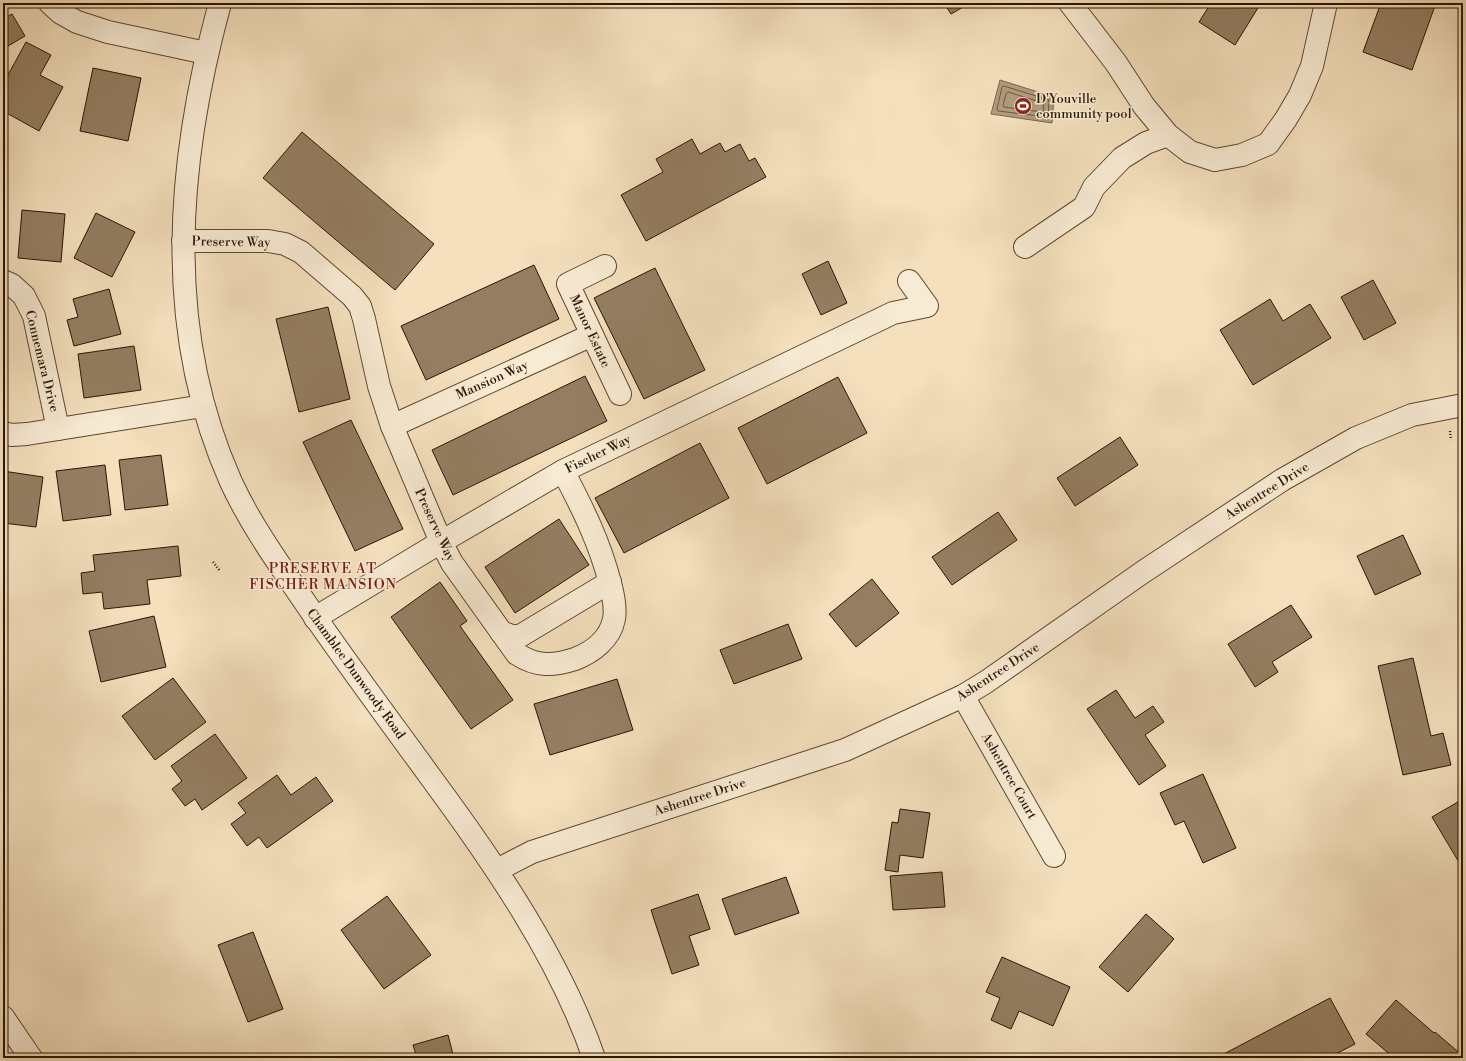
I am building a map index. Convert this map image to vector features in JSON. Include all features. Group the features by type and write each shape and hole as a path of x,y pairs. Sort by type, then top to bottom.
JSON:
{"street":[{"path":"50,3 61,13 77,22 108,32 206,52"},
{"name":"Chamblee Dunwoody Road","path":"220,3 206,52 192,131 184,211 183,285 191,355 203,406 231,482 263,542 315,618 497,870 563,984 580,1021 594,1058"},
{"path":"1070,3 1111,57 1144,106 1168,135 1190,152 1215,160 1242,155 1268,144 1286,119 1300,95 1312,66 1326,3"},
{"path":"1025,247 1084,207 1094,187 1122,158 1146,143 1168,135"},
{"name":"Preserve Way","path":"183,241 250,240 285,244 301,252 352,296 360,306 379,386 392,426 441,542 452,563 517,654 527,660 552,665 582,656 594,649 606,637 611,629 615,613 613,591 607,569 592,529 563,471"},
{"name":"Manor Estate","path":"605,266 568,284 620,394"},
{"name":"Connemara Drive","path":"3,281 12,285 24,296 34,316 58,429"},
{"name":"Fischer Way","path":"315,618 563,471 893,313 927,306 909,281"},
{"name":"Mansion Way","path":"392,426 592,335"},
{"name":"Ashentree Drive","path":"497,870 532,852 845,750 963,696 986,682 1144,572 1282,480 1356,438 1412,415 1463,405"},
{"name":"Connemara Drive","path":"3,433 12,435 58,429 203,406"},
{"path":"501,632 512,636 520,636 610,582"},
{"name":"Ashentree Court","path":"963,696 1054,856"},
{"path":"3,1016 31,1058"}],"path":[{"path":"213,562 220,571"}],"water":[{"name":"D'Youville community pool","path":"1000,80 1054,97 1052,123 991,114"}],"building":[{"path":"944,3 970,3 951,14"},
{"path":"1211,3 1261,3 1235,45 1199,22"},
{"path":"1381,3 1436,3 1412,70 1363,52"},
{"path":"12,14 25,36 3,49 3,19"},
{"path":"26,42 51,55 40,75 63,87 39,131 3,111 3,84"},
{"path":"93,68 141,78 128,141 80,131"},
{"path":"302,132 434,244 395,290 263,178"},
{"path":"692,139 700,154 720,143 725,152 740,144 749,161 755,158 766,177 646,241 621,195 663,172 656,159"},
{"path":"3,202 7,203 3,254"},
{"path":"22,210 65,214 61,262 18,258"},
{"path":"96,213 135,232 112,277 74,258"},
{"path":"828,261 847,303 821,315 802,274"},
{"path":"534,265 559,319 426,380 401,326"},
{"path":"655,268 705,370 644,399 594,298"},
{"path":"1373,280 1396,323 1364,340 1341,297"},
{"path":"109,289 121,334 74,346 67,320 78,317 73,299"},
{"path":"1270,299 1283,321 1310,304 1331,338 1253,385 1220,330"},
{"path":"328,307 350,399 299,412 276,319"},
{"path":"134,346 141,390 84,398 78,354"},
{"path":"585,376 607,421 453,495 432,450"},
{"path":"838,377 867,433 767,484 738,428"},
{"path":"351,420 403,529 355,551 303,442"},
{"path":"1120,437 1138,465 1075,506 1057,478"},
{"path":"700,443 729,498 624,553 595,498"},
{"path":"161,455 168,505 125,510 119,460"},
{"path":"105,465 111,515 63,521 56,471"},
{"path":"3,471 43,477 36,527 3,523"},
{"path":"998,512 1017,540 952,585 932,557"},
{"path":"559,519 589,565 515,613 485,567"},
{"path":"1403,535 1421,574 1375,595 1357,556"},
{"path":"178,546 181,576 147,580 150,604 104,609 102,592 83,594 81,573 95,571 93,555"},
{"path":"872,579 899,613 856,647 829,614"},
{"path":"440,582 467,621 460,626 513,700 471,729 391,617"},
{"path":"1291,605 1312,637 1272,662 1278,672 1255,687 1228,644"},
{"path":"154,616 166,667 101,682 89,631"},
{"path":"788,624 802,659 734,684 720,650"},
{"path":"1413,658 1431,736 1443,733 1451,765 1403,775 1378,666"},
{"path":"173,678 206,722 155,760 122,716"},
{"path":"617,679 633,730 550,755 534,704"},
{"path":"1116,690 1135,718 1153,706 1164,722 1145,735 1166,766 1139,785 1087,709"},
{"path":"215,734 247,778 202,810 195,799 185,806 172,789 182,781 171,766"},
{"path":"1203,774 1236,848 1203,863 1184,821 1175,825 1160,793"},
{"path":"277,775 291,795 316,777 333,801 267,848 259,837 247,846 231,824 246,813 238,803"},
{"path":"1463,799 1463,869 1432,817"},
{"path":"900,809 930,813 923,858 900,855 898,872 885,870 892,822 898,823"},
{"path":"942,872 945,907 893,910 890,876"},
{"path":"786,877 799,913 735,935 722,899"},
{"path":"698,894 710,929 689,936 699,965 672,974 651,910"},
{"path":"387,896 431,955 384,989 341,930"},
{"path":"1146,914 1174,939 1128,992 1099,967"},
{"path":"253,932 283,1009 248,1022 218,945"},
{"path":"1002,957 1070,987 1053,1026 1019,1011 1011,1029 991,1020 1000,998 986,992"},
{"path":"1330,998 1355,1044 1328,1058 1221,1058 1220,1056"},
{"path":"1396,1000 1463,1056 1463,1058 1394,1058 1366,1034"},
{"path":"448,1035 454,1058 417,1058 413,1045"}],"place":[{"name":"D'Youville community pool","path":"1023,106"}],"district":[{"name":"PRESERVE AT FISCHER MANSION","path":"323,578"}]}
